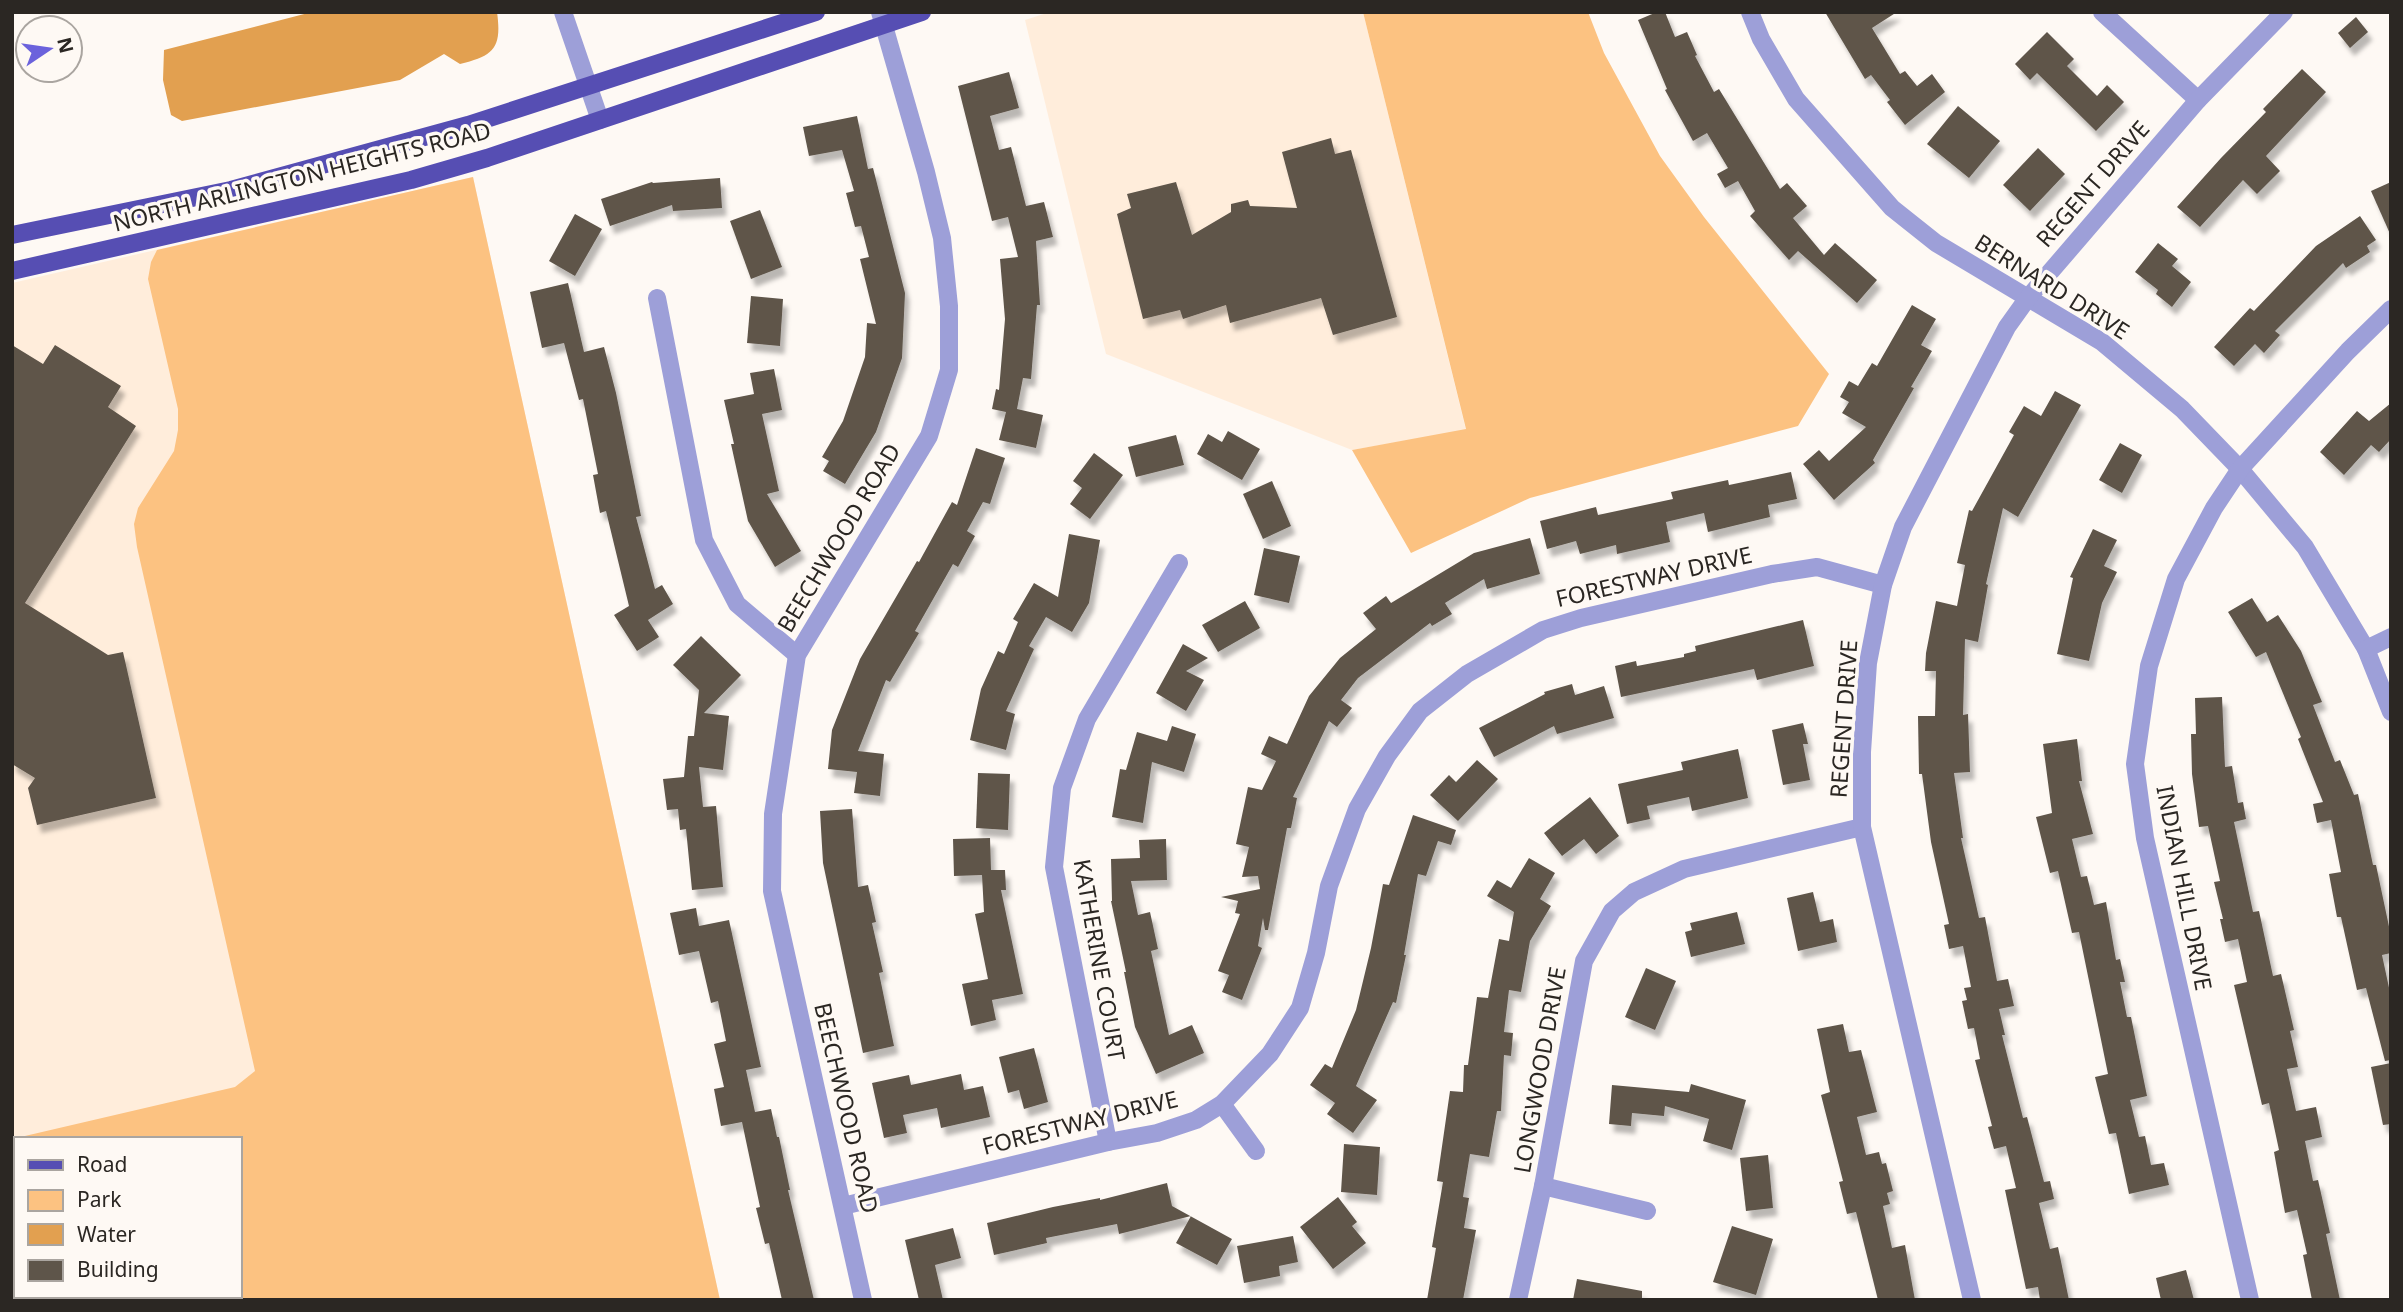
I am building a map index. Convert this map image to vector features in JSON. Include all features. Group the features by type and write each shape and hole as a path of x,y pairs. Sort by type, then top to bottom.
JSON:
{"main road":[{"name":"NORTH ARLINGTON HEIGHTS ROAD","path":"12,234 231,190 468,125 816,12"},
{"name":"NORTH ARLINGTON HEIGHTS ROAD","path":"12,271 411,180 600,120 882,19 922,12"}],"street":[{"path":"563,12 600,120"},
{"name":"BERNARD DRIVE","path":"1749,12 1761,39 1796,99 1892,208 1936,243 2102,342 2182,409 2240,469 2305,547 2366,649 2391,712"},
{"path":"2102,12 2197,100"},
{"name":"REGENT DRIVE","path":"1972,1300 1863,827 1862,752 1868,663 1883,585 1903,527 2007,327 2027,299 2197,100 2284,12"},
{"name":"BEECHWOOD ROAD","path":"863,1300 772,891 773,814 797,655 929,436 949,370 949,306 942,238 882,19"},
{"path":"657,298 704,540 737,604 797,655"},
{"name":"INDIAN HILL DRIVE","path":"2249,1300 2145,838 2135,764 2150,667 2176,579 2214,508 2240,469 2348,351 2391,309"},
{"name":"KATHERINE COURT","path":"1108,1142 1054,867 1062,788 1087,719 1179,563"},
{"name":"FORESTWAY DRIVE","path":"843,1206 1108,1142 1157,1133 1196,1121 1222,1104 1269,1054 1300,1008 1316,953 1329,886 1357,809 1387,756 1420,711 1458,681 1543,630 1581,618 1772,574 1817,567 1883,585"},
{"path":"2366,649 2391,636"},
{"name":"LONGWOOD DRIVE","path":"1518,1300 1543,1186 1584,961 1612,911 1634,892 1684,869 1863,827"},
{"path":"1222,1104 1256,1151"},
{"path":"1543,1186 1647,1211"}],"shaded area":[{"path":"1050,12 1363,12 1466,430 1352,450 1106,354 1025,20"},
{"path":"473,177 720,1300 12,1300 12,283"}],"green space":[{"path":"1363,12 1588,12 1604,53 1660,156 1704,217 1829,374 1798,426 1530,498 1411,553 1352,450 1466,429"},
{"path":"473,177 720,1300 12,1300 14,1139 14,1298 242,1298 242,1137 21,1137 235,1087 255,1071 134,524 138,508 174,451 178,430 178,409 148,279 151,262 157,250"}],"water":[{"path":"312,12 497,12 498,34 493,48 481,58 460,64 444,54 400,80 182,121 171,115 163,80 164,50"}],"building":[{"path":"1657,12 1665,12 1675,37 1687,32 1697,55 1695,56 1714,92 1719,89 1780,189 1787,183 1807,206 1793,218 1824,255 1835,243 1877,280 1857,303 1798,251 1789,260 1750,216 1755,211 1738,181 1725,188 1717,174 1728,168 1707,133 1693,141 1665,90 1667,89 1638,20"},
{"path":"1825,12 1897,12 1872,28 1900,74 1905,71 1917,86 1932,74 1945,92 1905,125 1871,75 1865,79"},
{"path":"2356,17 2368,32 2350,48 2338,33"},
{"path":"2047,32 2074,59 2067,66 2097,96 2107,85 2124,102 2096,131 2037,73 2030,80 2015,64"},
{"path":"2302,69 2326,92 2266,156 2280,171 2257,194 2243,180 2200,227 2177,207 2266,112 2263,109"},
{"path":"1009,72 1019,108 990,116 999,150 1011,147 1026,206 1044,202 1053,237 1036,241 1040,305 1037,305 1031,379 1023,378 1017,409 1043,415 1036,448 999,440 1006,412 992,409 996,389 999,390 1005,319 1000,259 1018,257 1008,217 992,221 958,86"},
{"path":"1958,106 2000,141 1969,178 1927,144"},
{"path":"857,116 868,169 873,168 905,293 902,358 876,432 845,484 823,471 829,461 822,457 843,421 865,357 867,323 876,324 860,259 869,257 861,226 855,227 846,193 854,191 842,150 809,156 803,127"},
{"path":"1331,138 1335,154 1351,150 1397,317 1333,335 1321,298 1230,323 1226,305 1183,319 1180,310 1143,319 1117,214 1131,208 1127,194 1176,182 1192,235 1231,212 1231,204 1248,200 1250,206 1297,208 1282,152"},
{"path":"2038,148 2065,174 2030,211 2003,185"},
{"path":"720,178 722,208 673,211 672,205 610,226 601,199 652,182"},
{"path":"2391,182 2391,236 2371,191"},
{"path":"760,210 782,267 751,279 730,221"},
{"path":"575,214 602,229 575,276 549,261"},
{"path":"2360,216 2376,240 2367,246 2370,252 2346,268 2343,263 2275,331 2280,335 2264,353 2255,344 2234,366 2214,347 2250,308 2254,311 2316,246"},
{"path":"2158,243 2178,259 2172,266 2191,282 2172,307 2156,294 2158,290 2135,272"},
{"path":"568,283 584,352 604,347 641,516 636,517 655,589 662,585 673,604 648,620 659,637 637,651 614,615 629,606 606,511 600,513 593,475 598,474 583,399 579,400 564,343 542,348 530,292"},
{"path":"751,296 783,299 780,346 747,343"},
{"path":"1912,305 1936,319 1921,345 1932,351 1873,460 1875,463 1834,500 1803,464 1819,450 1829,461 1866,427 1842,413 1849,402 1840,397 1849,381 1858,386 1872,363 1877,366"},
{"path":"12,345 43,364 55,345 121,386 108,407 136,426 25,603 108,655 123,652 156,798 37,825 28,788 35,778 12,764"},
{"path":"774,369 782,410 762,414 779,491 767,494 801,551 775,567 748,521 724,400 754,394 750,373"},
{"path":"2055,391 2081,405 2018,517 2003,508 1986,584 1988,585 1978,642 1965,639 1963,715 1968,714 1970,772 1954,773 1961,838 1979,918 1985,917 1997,981 2008,979 2014,1006 1999,1009 2005,1035 2002,1035 2023,1118 2027,1117 2044,1182 2050,1181 2054,1199 2039,1203 2050,1249 2058,1247 2069,1300 2040,1300 2038,1287 2026,1289 2005,1190 2016,1188 2006,1146 1994,1149 1988,1127 1992,1126 1975,1060 1980,1059 1974,1028 1968,1029 1962,1001 1967,1000 1964,988 1971,987 1963,946 1949,949 1944,925 1949,924 1931,842 1922,774 1919,774 1918,716 1935,716 1936,671 1925,671 1926,653 1936,601 1957,606 1965,565 1957,563 1969,510 1972,511 2014,435 2009,432 2024,406 2041,416"},
{"path":"2391,403 2391,439 2379,452 2371,445 2344,475 2320,452 2357,411 2369,421"},
{"path":"1228,431 1260,449 1242,480 1197,454 1208,434 1222,442"},
{"path":"1176,435 1184,465 1136,477 1128,447"},
{"path":"2120,443 2142,455 2122,493 2099,480"},
{"path":"976,448 1005,458 990,504 983,502 967,531 975,536 958,567 953,564 915,631 919,633 890,682 886,680 858,751 884,754 880,796 854,793 857,772 828,769 832,730 860,659 952,502 957,505"},
{"path":"1094,453 1123,475 1090,519 1070,504 1082,488 1073,481"},
{"path":"1791,472 1797,499 1768,505 1770,517 1708,532 1704,513 1666,522 1670,542 1617,554 1616,545 1580,554 1576,541 1547,549 1540,521 1596,507 1598,515 1673,499 1671,492 1728,480 1729,485"},
{"path":"1272,481 1291,526 1263,539 1243,494"},
{"path":"2093,529 2117,540 2104,566 2117,572 2102,603 2089,661 2057,654 2073,578 2070,577"},
{"path":"1069,534 1100,540 1089,603 1072,632 1046,617 1029,646 1034,649 1006,711 1015,714 1006,750 970,740 981,689 998,651 1004,654 1018,622 1013,619 1034,583 1058,597"},
{"path":"1530,538 1540,574 1487,589 1484,579 1445,603 1452,614 1432,626 1430,623 1358,678 1341,700 1352,708 1337,727 1329,721 1293,797 1297,798 1291,828 1287,828 1268,930 1265,930 1263,918 1258,946 1262,948 1242,1000 1222,992 1229,975 1218,971 1240,914 1235,913 1238,901 1221,897 1260,889 1258,876 1242,877 1249,847 1236,844 1248,787 1262,790 1276,761 1261,754 1269,736 1287,744 1309,696 1340,658 1376,629 1363,613 1386,596 1391,603 1474,553"},
{"path":"1264,548 1300,556 1289,603 1254,595"},
{"path":"2252,598 2267,622 2278,615 2301,651 2322,702 2313,705 2335,762 2340,760 2354,795 2358,794 2391,936 2391,953 2382,955 2391,997 2391,1060 2385,1061 2366,988 2357,990 2341,917 2337,917 2329,874 2341,872 2331,820 2317,823 2313,804 2323,802 2298,739 2301,737 2266,652 2256,657 2228,612"},
{"path":"1245,601 1260,628 1218,652 1202,625"},
{"path":"1803,620 1814,666 1757,680 1754,669 1621,697 1615,666 1636,661 1637,666 1684,657 1684,654 1696,651 1695,646"},
{"path":"701,636 741,675 704,713 729,716 723,770 699,767 703,807 716,806 723,887 692,890 686,829 680,830 678,809 667,810 663,779 684,777 688,736 694,736 699,690 673,665"},
{"path":"1183,644 1208,658 1186,671 1204,680 1186,711 1156,693"},
{"path":"1572,684 1575,695 1604,686 1614,718 1557,734 1554,726 1494,757 1479,728 1545,694 1544,692"},
{"path":"2222,697 2225,767 2232,766 2238,803 2243,802 2246,819 2234,822 2253,912 2259,911 2273,976 2281,974 2294,1030 2290,1031 2298,1067 2287,1069 2296,1111 2316,1107 2322,1137 2305,1141 2313,1181 2318,1180 2330,1233 2326,1234 2340,1300 2312,1300 2303,1255 2307,1254 2297,1210 2285,1213 2274,1152 2279,1150 2269,1103 2262,1105 2234,985 2247,982 2238,939 2225,942 2220,919 2223,919 2214,882 2220,881 2208,826 2199,827 2192,774 2191,734 2196,734 2195,698"},
{"path":"1803,723 1808,744 1803,744 1810,780 1783,785 1772,730"},
{"path":"1172,726 1196,734 1184,772 1152,762 1143,823 1112,817 1120,769 1126,770 1137,732 1167,741"},
{"path":"2077,739 2082,781 2079,781 2093,834 2072,839 2081,877 2087,876 2094,905 2106,902 2116,960 2120,959 2125,982 2120,982 2127,1017 2131,1017 2147,1096 2130,1100 2139,1137 2145,1136 2151,1165 2164,1163 2169,1185 2129,1194 2116,1133 2109,1134 2095,1077 2108,1074 2079,932 2072,933 2058,871 2050,873 2036,817 2052,813 2043,744"},
{"path":"1738,749 1748,798 1692,811 1689,797 1647,806 1650,819 1627,824 1618,784 1683,770 1681,762"},
{"path":"1477,760 1498,779 1458,821 1430,795 1449,775 1456,782"},
{"path":"978,773 1010,774 1008,830 976,828"},
{"path":"1590,797 1619,836 1596,854 1584,839 1562,856 1544,833"},
{"path":"852,809 858,887 868,885 876,922 872,923 883,972 879,973 894,1046 863,1053 823,863 820,811"},
{"path":"1413,815 1456,830 1451,845 1438,841 1426,876 1418,874 1396,1003 1393,1002 1356,1086 1377,1100 1353,1133 1327,1114 1335,1103 1310,1085 1325,1064 1332,1068 1356,1010 1383,884 1389,885"},
{"path":"990,838 991,870 1005,870 1006,890 1001,890 1023,994 992,1000 996,1020 971,1026 962,984 988,979 975,914 984,912 982,875 954,876 953,839"},
{"path":"1166,839 1167,880 1131,881 1138,915 1150,912 1158,949 1151,951 1169,1035 1192,1025 1204,1053 1156,1074 1135,1027 1111,901 1111,859 1140,858 1139,840"},
{"path":"1529,858 1555,873 1540,899 1551,906 1530,941 1521,992 1509,990 1504,1032 1513,1033 1511,1056 1504,1055 1501,1111 1497,1111 1489,1157 1470,1154 1463,1197 1469,1198 1464,1228 1476,1230 1463,1300 1427,1300 1436,1248 1432,1247 1443,1182 1437,1181 1450,1091 1463,1092 1464,1065 1468,1065 1477,997 1488,998 1499,939 1509,941 1514,912 1487,896 1497,880 1511,888"},
{"path":"1813,892 1820,922 1833,919 1837,942 1798,951 1787,898"},
{"path":"696,908 699,926 729,920 761,1067 746,1070 755,1112 771,1109 814,1300 782,1300 769,1243 765,1244 756,1208 760,1207 742,1122 721,1126 714,1089 724,1087 714,1044 726,1041 718,1001 711,1003 699,951 679,955 670,913"},
{"path":"1737,912 1745,944 1691,957 1685,932 1692,930 1690,923"},
{"path":"1646,968 1676,981 1655,1030 1625,1017"},
{"path":"1843,1024 1849,1052 1861,1050 1877,1112 1857,1117 1866,1155 1879,1152 1882,1164 1886,1163 1893,1191 1887,1193 1890,1204 1883,1206 1892,1248 1905,1245 1915,1300 1878,1300 1856,1212 1847,1214 1839,1182 1843,1181 1821,1095 1830,1092 1817,1029"},
{"path":"1034,1048 1048,1102 1024,1109 1019,1090 1008,1093 999,1057"},
{"path":"2391,1063 2391,1124 2383,1125 2371,1067"},
{"path":"961,1074 964,1090 983,1086 990,1117 941,1128 937,1108 903,1115 907,1133 884,1138 872,1083 909,1075 911,1085"},
{"path":"1691,1084 1746,1100 1732,1150 1703,1141 1709,1119 1665,1106 1664,1116 1632,1113 1631,1126 1609,1124 1612,1085 1689,1092"},
{"path":"1344,1144 1380,1147 1377,1195 1341,1192"},
{"path":"1768,1155 1773,1208 1746,1211 1740,1158"},
{"path":"1167,1183 1172,1206 1190,1216 1119,1234 1117,1224 1046,1238 1047,1243 994,1255 987,1223"},
{"path":"1338,1197 1357,1222 1352,1226 1366,1243 1333,1269 1300,1227"},
{"path":"1191,1216 1232,1239 1217,1265 1176,1243"},
{"path":"1732,1226 1773,1239 1756,1295 1713,1282"},
{"path":"953,1228 961,1258 935,1265 943,1300 919,1300 905,1240"},
{"path":"1293,1236 1298,1262 1279,1266 1280,1276 1244,1283 1237,1246"},
{"path":"2186,1270 2194,1300 2161,1300 2156,1278"},
{"path":"1577,1279 1642,1291 1642,1300 1573,1300"}]}
